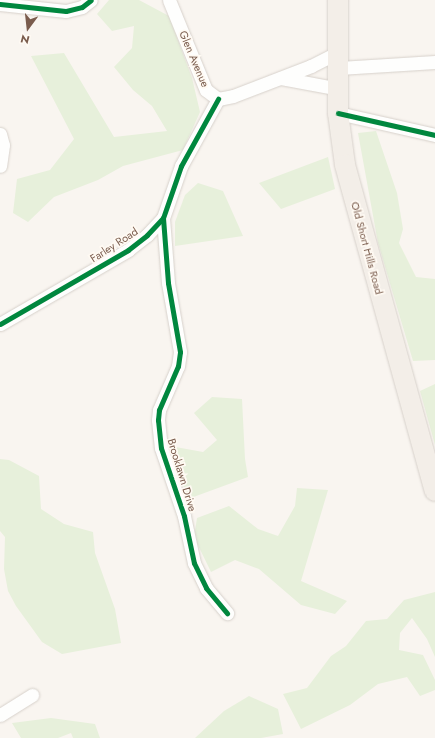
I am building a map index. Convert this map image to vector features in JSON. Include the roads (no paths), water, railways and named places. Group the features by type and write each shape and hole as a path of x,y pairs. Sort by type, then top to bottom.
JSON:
{"main road":[{"name":"Old Short Hills Road","path":"338,0 338,113 345,165 431,466 435,491"}],"street":[{"path":"0,4 66,11 82,7 91,0"},
{"name":"Glen Avenue","path":"169,0 206,90 218,99 234,96 277,77 311,66 339,60"},
{"path":"339,60 435,62"},
{"path":"277,77 296,79 339,90"},
{"name":"Farley Road","path":"0,324 128,250 147,235 163,218 181,166 218,99"},
{"path":"338,113 435,135"},
{"path":"0,134 3,145 0,166"},
{"name":"Brooklawn Drive","path":"163,218 168,283 180,352 178,366 159,410 158,420 161,448 184,516 194,563 206,588 227,613"},
{"path":"0,715 32,695"}]}
